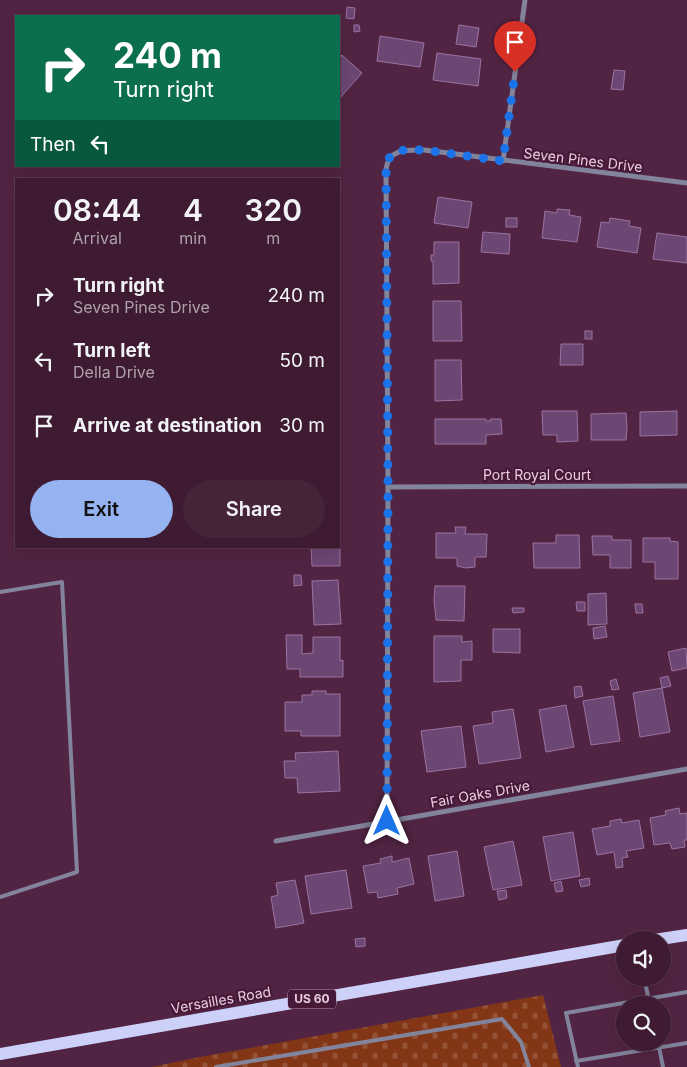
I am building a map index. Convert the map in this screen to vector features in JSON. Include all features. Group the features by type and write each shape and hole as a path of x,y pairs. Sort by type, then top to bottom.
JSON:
{"main road":[{"path":"671,937 687,935"},
{"name":"Versailles Road","path":"0,1054 616,947"}],"street":[{"path":"503,161 525,0"},
{"name":"Seven Pines Drive","path":"388,487 386,169 392,154 404,150 424,150 687,184"},
{"name":"Port Royal Court","path":"388,487 687,486"},
{"path":"387,821 388,487"},
{"name":"Fair Oaks Drive","path":"276,841 687,770"}],"lane":[{"path":"0,592 62,582 77,872 0,897"},
{"path":"661,996 687,992"},
{"path":"578,1067 566,1013 616,1004"},
{"path":"216,1067 502,1019 521,1042 529,1067"},
{"path":"671,1044 687,1043"},
{"path":"576,1061 628,1051"},
{"path":"660,1051 663,1067"}],"green space":[{"path":"543,995 561,1067 152,1067 200,1057"}],"building":[{"path":"347,7 355,8 354,19 346,18"},
{"path":"354,25 359,25 360,31 354,32"},
{"path":"459,25 479,28 476,47 456,44"},
{"path":"380,36 424,43 420,67 377,61"},
{"path":"437,53 481,59 478,86 433,80"},
{"path":"342,55 362,73 340,98 340,58"},
{"path":"614,70 625,71 623,90 611,89"},
{"path":"438,197 472,202 468,228 434,223"},
{"path":"557,209 570,210 569,215 581,217 577,242 542,238 545,211 557,213"},
{"path":"506,218 517,218 517,227 506,227"},
{"path":"610,218 630,221 629,226 641,228 637,253 597,247 601,222 609,223"},
{"path":"483,232 510,234 509,254 481,252"},
{"path":"657,233 687,237 687,263 653,259"},
{"path":"434,242 459,242 459,283 433,284 433,261 431,261 431,255 434,255"},
{"path":"433,301 461,301 462,341 433,341"},
{"path":"585,331 592,331 592,339 585,339"},
{"path":"561,344 583,344 583,365 560,365"},
{"path":"435,360 461,360 462,400 435,401"},
{"path":"542,411 577,411 578,441 557,442 557,435 543,435"},
{"path":"677,411 677,435 640,436 640,412"},
{"path":"626,413 626,440 591,440 591,414"},
{"path":"435,419 486,419 486,421 491,421 490,419 501,419 502,434 486,435 486,444 435,444"},
{"path":"455,527 466,527 465,534 487,534 486,557 475,557 475,567 457,566 457,558 436,558 436,533 456,533"},
{"path":"556,535 579,535 580,568 534,568 533,543 556,543"},
{"path":"592,536 612,536 612,540 631,540 631,568 610,568 610,555 593,555"},
{"path":"643,538 670,538 670,541 678,542 678,579 655,579 655,562 643,562"},
{"path":"311,548 340,548 340,566 312,566"},
{"path":"294,575 301,575 302,585 294,586"},
{"path":"338,580 341,624 314,625 312,581"},
{"path":"435,586 465,586 464,621 436,620"},
{"path":"606,593 607,624 588,625 588,594"},
{"path":"576,602 585,602 585,611 577,611"},
{"path":"635,604 642,604 643,613 636,613"},
{"path":"512,608 524,608 524,612 513,613"},
{"path":"605,626 607,637 594,639 593,628"},
{"path":"493,629 520,629 520,653 493,652"},
{"path":"286,635 302,635 302,654 313,653 313,637 340,637 340,661 343,660 343,677 300,677 300,669 287,669"},
{"path":"434,636 462,636 462,642 472,641 472,660 461,660 461,681 434,682"},
{"path":"686,648 687,668 672,671 668,652"},
{"path":"668,676 671,686 662,688 660,678"},
{"path":"616,679 619,689 612,690 610,681"},
{"path":"581,686 583,696 575,698 574,687"},
{"path":"662,688 670,732 640,737 633,693"},
{"path":"312,691 340,694 340,736 301,736 301,731 285,731 285,702 302,702 302,695 312,695"},
{"path":"613,696 620,741 591,745 583,701"},
{"path":"566,705 574,747 546,752 539,710"},
{"path":"513,709 521,758 479,764 473,726 493,723 492,712"},
{"path":"461,726 466,767 427,772 421,731"},
{"path":"338,751 340,791 298,793 297,778 285,778 284,761 296,761 295,753"},
{"path":"679,808 680,814 687,813 687,840 684,840 685,847 672,849 670,843 654,845 650,818 666,815 665,811"},
{"path":"621,819 622,823 639,820 644,848 626,851 628,857 622,858 623,867 616,868 614,852 597,855 592,829 610,826 610,821"},
{"path":"573,832 580,876 551,881 543,837"},
{"path":"513,841 522,885 493,890 484,847"},
{"path":"457,851 464,896 435,901 428,856"},
{"path":"392,856 392,862 409,858 414,884 397,888 398,894 378,898 377,892 368,893 363,866 381,863 380,859"},
{"path":"346,870 352,908 311,914 305,876"},
{"path":"589,878 590,885 581,887 579,880"},
{"path":"295,880 304,923 276,928 271,897 278,895 276,883"},
{"path":"561,881 563,891 556,892 554,883"},
{"path":"506,890 507,898 499,900 497,891"},
{"path":"365,938 365,946 356,947 355,939"}],"route":[{"path":"387,821 388,487 386,163 392,154 404,150 424,150 503,161 515,72"}]}
